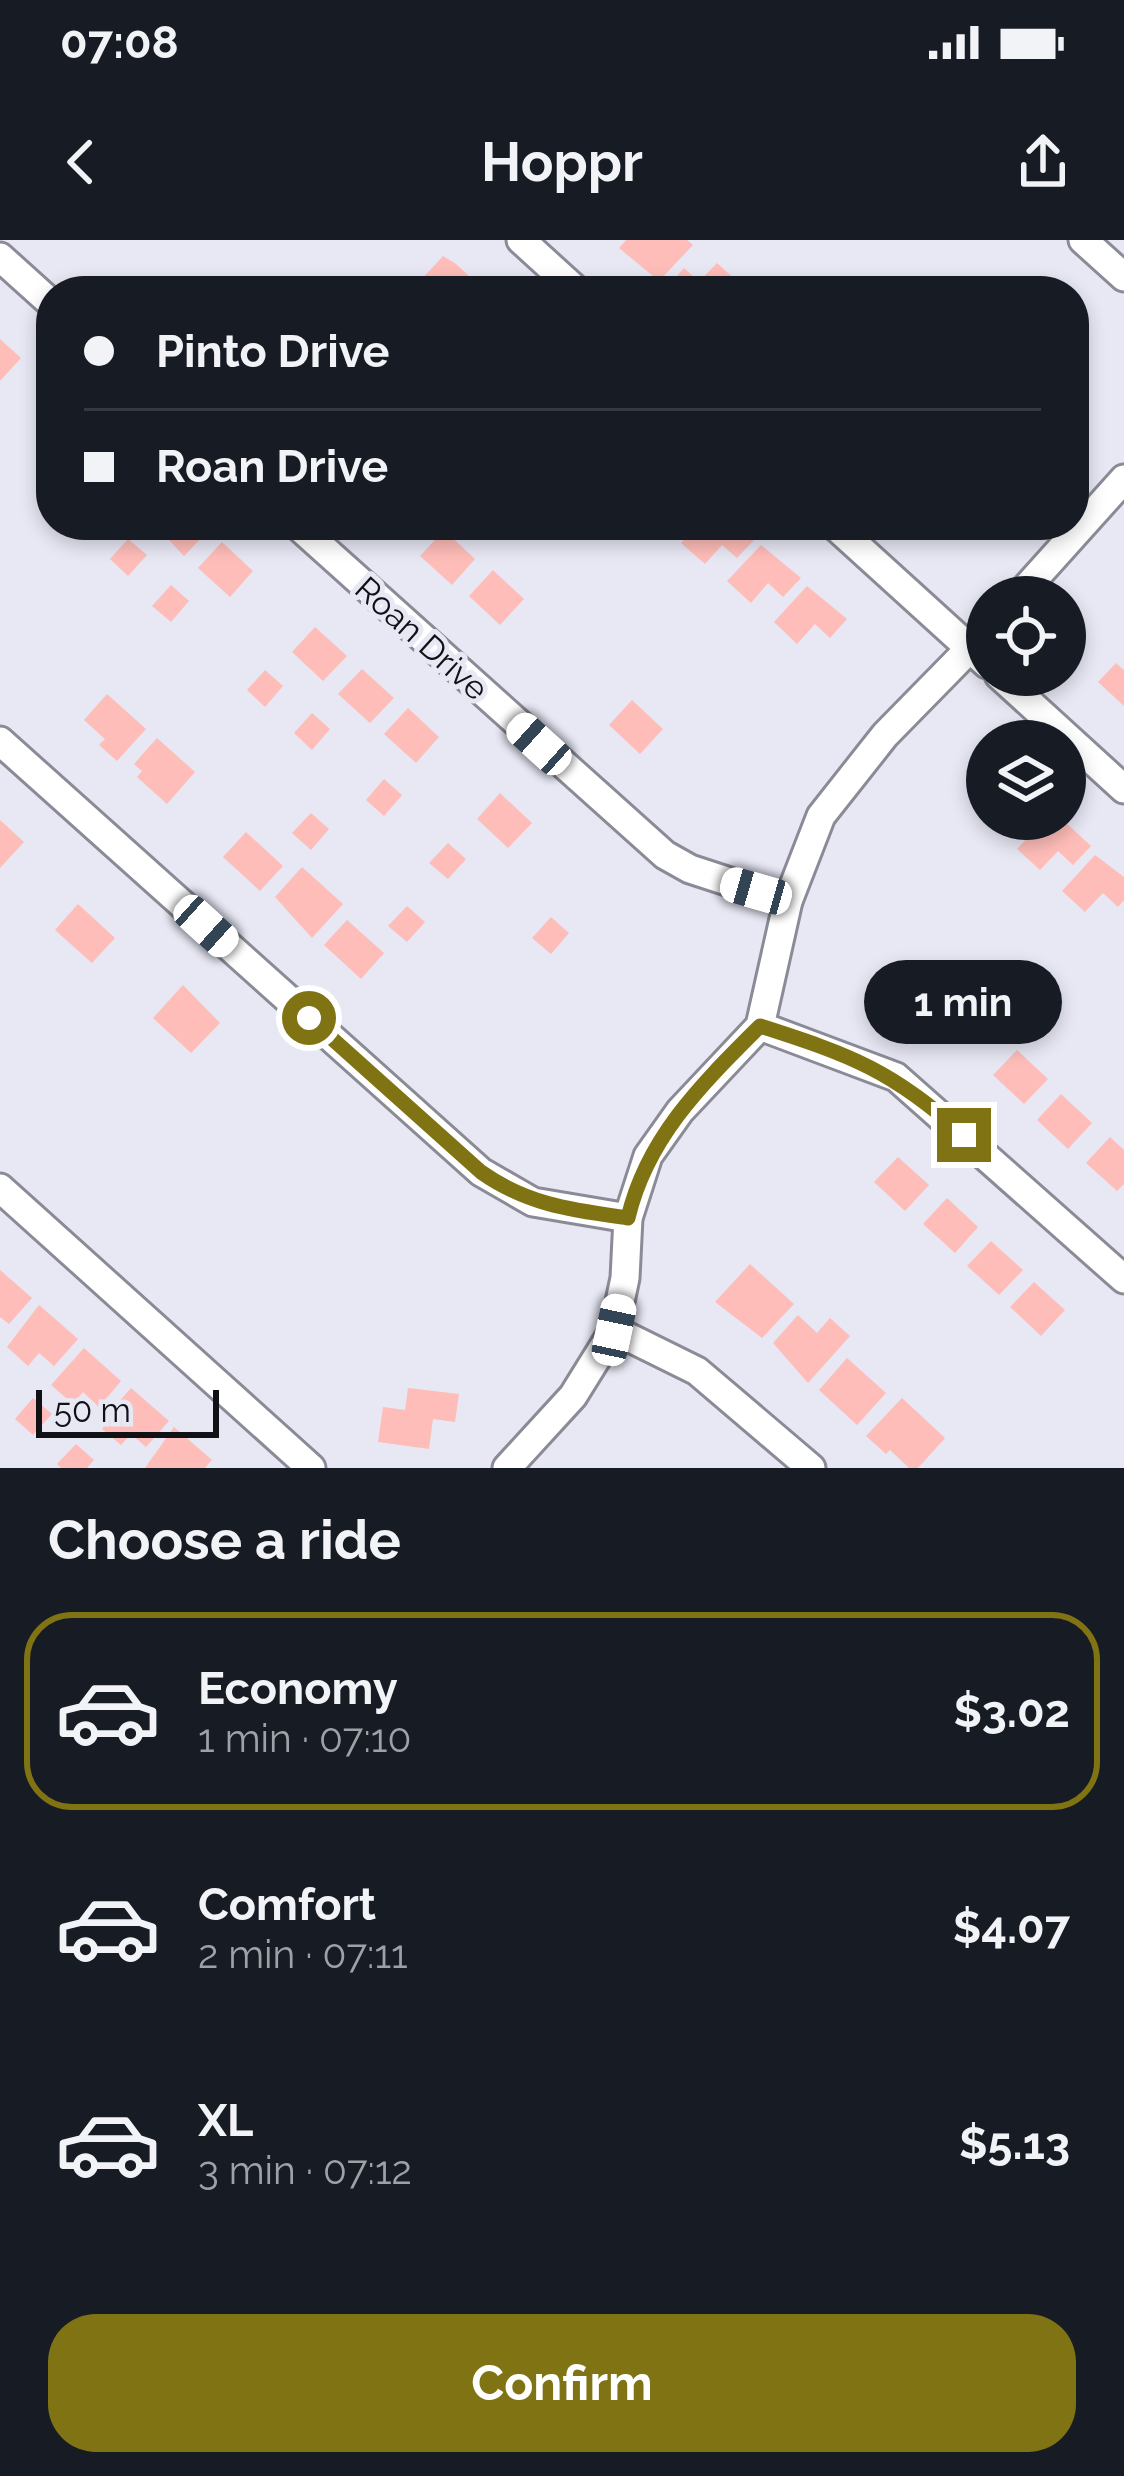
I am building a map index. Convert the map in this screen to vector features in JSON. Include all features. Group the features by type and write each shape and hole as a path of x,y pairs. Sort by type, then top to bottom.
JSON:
{"street":[{"path":"521,240 561,276"},
{"path":"1083,240 1124,278"},
{"path":"0,256 36,289"},
{"path":"1089,518 1124,479"},
{"name":"Roan Drive","path":"314,540 665,855 725,882 788,901"},
{"path":"852,540 966,635"},
{"path":"1037,576 1069,540"},
{"path":"507,1468 574,1396 614,1330 635,1187 661,1136 760,1026 804,850 846,780 966,664"},
{"path":"1022,696 1124,789"},
{"path":"0,741 481,1172 533,1202 628,1218"},
{"path":"760,1026 896,1077 1124,1279"},
{"path":"0,1188 311,1468"},
{"path":"614,1330 697,1371 811,1468"}],"building":[{"path":"626,240 687,240 693,245 664,276 653,276 619,248"},
{"path":"443,256 469,276 425,276"},
{"path":"717,263 731,276 705,276"},
{"path":"0,339 21,358 0,381"},
{"path":"127,540 147,555 128,576 110,559"},
{"path":"169,540 199,540 184,556"},
{"path":"435,540 455,540 475,559 452,585 420,556"},
{"path":"754,540 737,558 722,545 705,564 681,543"},
{"path":"222,542 253,571 230,597 198,568"},
{"path":"761,545 801,578 783,597 768,583 751,603 727,581"},
{"path":"493,570 524,599 500,625 469,596"},
{"path":"171,585 189,601 171,622 152,606"},
{"path":"807,586 847,619 830,638 815,624 797,644 774,622"},
{"path":"315,627 347,656 323,681 292,652"},
{"path":"1116,663 1124,670 1124,706 1098,682"},
{"path":"362,669 394,698 370,723 338,694"},
{"path":"265,670 283,686 265,707 247,690"},
{"path":"107,694 146,729 117,761 99,745 105,739 84,720"},
{"path":"632,700 663,729 640,754 609,725"},
{"path":"408,708 439,737 416,763 384,734"},
{"path":"312,713 330,729 312,750 294,733"},
{"path":"157,738 195,772 167,804 137,777 142,771 134,764"},
{"path":"384,779 402,795 384,816 366,800"},
{"path":"500,793 532,823 508,848 477,819"},
{"path":"311,813 329,829 311,850 292,833"},
{"path":"0,820 24,842 0,868"},
{"path":"246,832 283,866 260,891 223,857"},
{"path":"1025,840 1085,840 1091,846 1073,865 1058,851 1040,870 1017,849"},
{"path":"448,843 466,859 448,879 429,863"},
{"path":"1095,855 1124,877 1124,900 1118,907 1103,893 1085,912 1062,891"},
{"path":"302,867 343,904 312,938 275,897"},
{"path":"78,904 115,938 92,963 55,930"},
{"path":"407,906 425,922 407,942 388,926"},
{"path":"551,917 569,933 551,954 532,938"},
{"path":"347,920 384,953 361,979 324,945"},
{"path":"183,985 220,1023 191,1053 153,1018"},
{"path":"1017,1050 1048,1079 1024,1104 993,1075"},
{"path":"1061,1094 1092,1123 1068,1149 1037,1120"},
{"path":"1110,1137 1124,1150 1124,1184 1117,1191 1086,1163"},
{"path":"898,1157 929,1185 905,1211 874,1182"},
{"path":"947,1198 978,1227 955,1253 923,1224"},
{"path":"991,1241 1023,1270 999,1295 967,1266"},
{"path":"750,1264 794,1304 762,1338 715,1302"},
{"path":"0,1270 32,1298 9,1324 0,1317"},
{"path":"1034,1282 1065,1310 1041,1336 1010,1307"},
{"path":"39,1305 78,1339 54,1366 39,1353 28,1366 7,1347"},
{"path":"798,1315 817,1333 830,1318 850,1336 808,1383 773,1343"},
{"path":"84,1348 121,1381 99,1407 83,1392 73,1404 51,1385"},
{"path":"847,1358 886,1393 857,1425 819,1390"},
{"path":"131,1388 169,1421 146,1447 131,1434 121,1445 102,1429 112,1417 108,1414"},
{"path":"408,1388 459,1394 455,1422 433,1419 429,1449 378,1442 383,1407 405,1410"},
{"path":"33,1398 52,1414 33,1435 15,1419"},
{"path":"902,1398 945,1438 918,1468 909,1468 890,1450 886,1454 866,1436"},
{"path":"174,1427 212,1460 205,1468 145,1468"},
{"path":"76,1444 94,1460 87,1468 61,1468 57,1464"}],"route":[{"path":"309,1018 481,1172 512,1193 554,1208 628,1218 635,1187 661,1136 760,1026 835,1050 896,1077 964,1135"}]}
